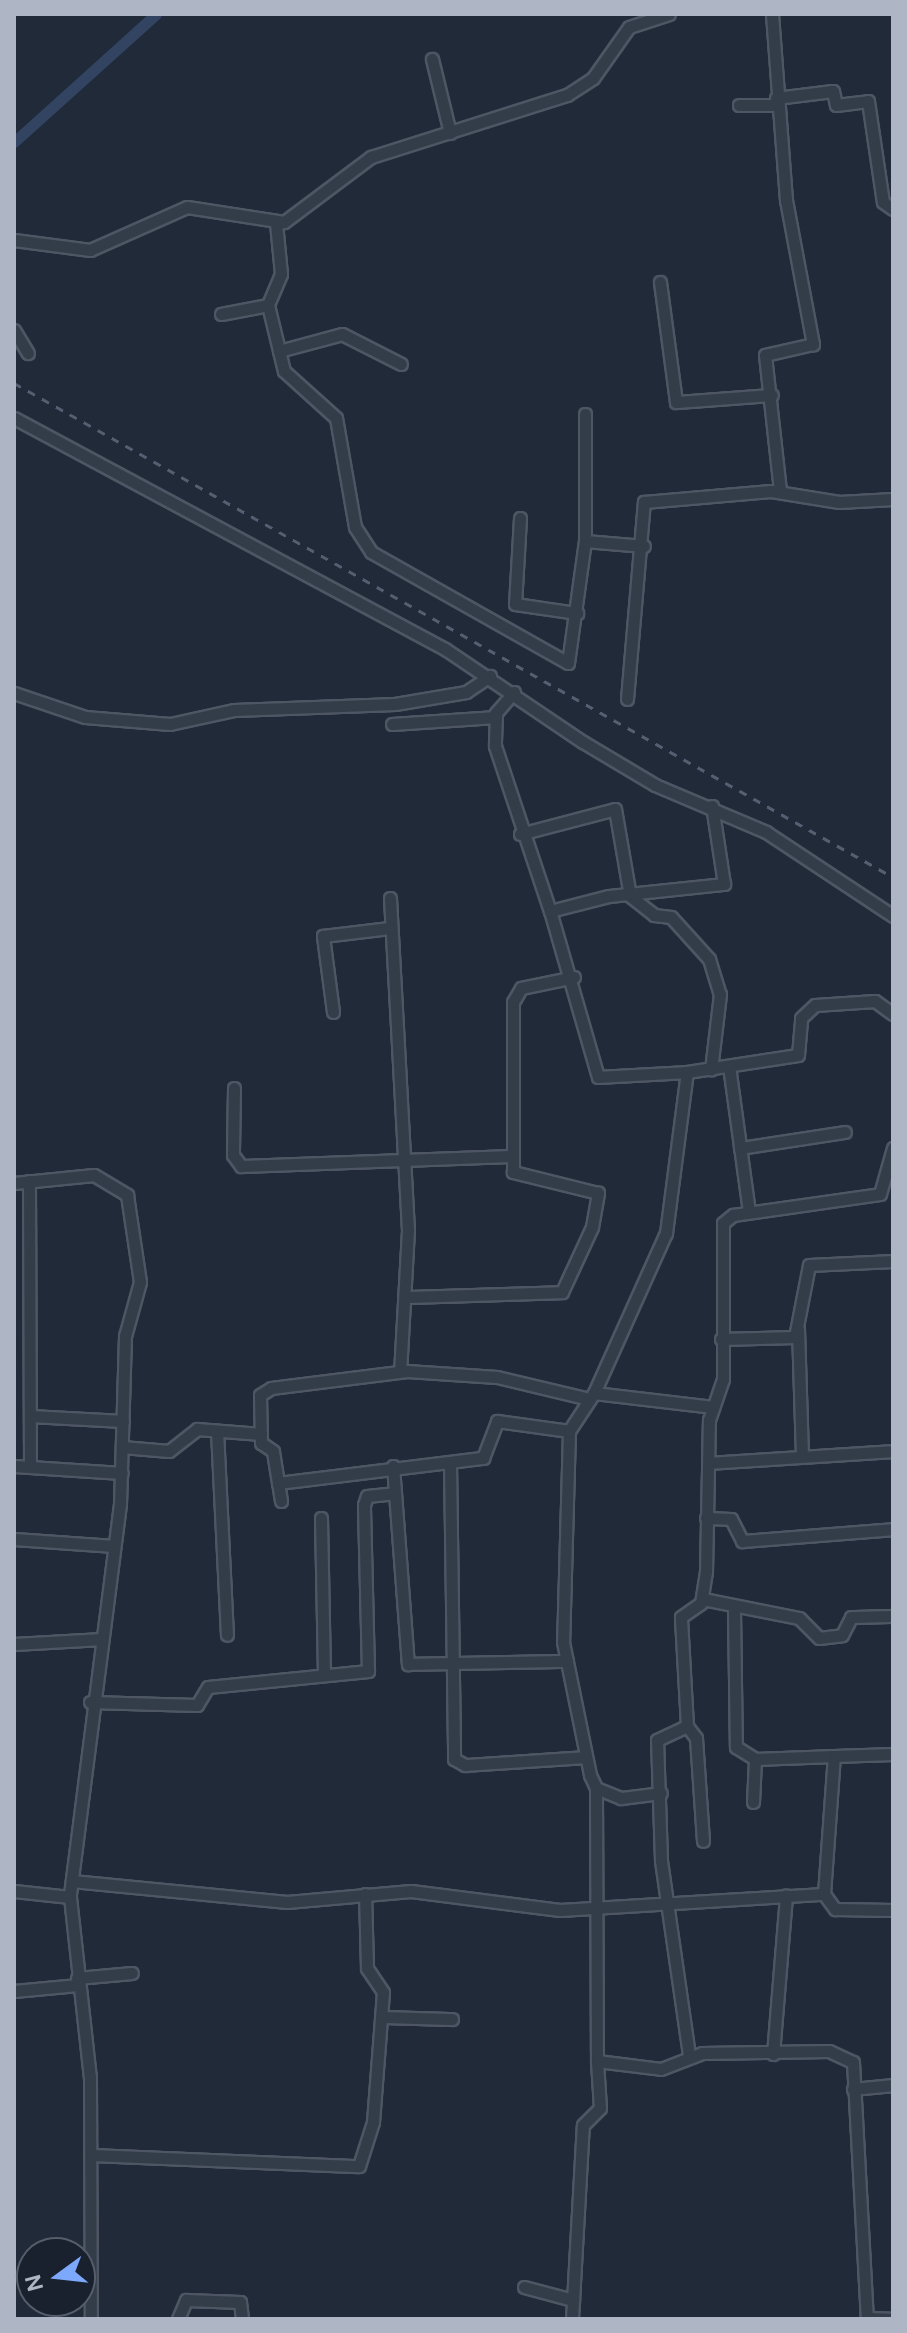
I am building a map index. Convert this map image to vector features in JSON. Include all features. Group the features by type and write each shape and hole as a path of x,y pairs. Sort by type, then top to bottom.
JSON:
{"street":[{"path":"14,240 90,250 187,207 276,223 317,202 371,157 567,95 593,78 629,27 669,14"},
{"path":"772,14 776,102 813,344 765,355 772,395 780,491"},
{"path":"432,59 450,133"},
{"path":"739,105 776,102 833,91 836,105 868,101 883,202 893,209"},
{"path":"276,223 281,274 268,305 287,379 336,418 355,527 371,552 565,663 577,613 585,541 585,414"},
{"path":"660,282 676,402 772,395"},
{"path":"221,314 268,305"},
{"path":"14,330 28,353"},
{"path":"279,351 342,334 401,364"},
{"path":"14,418 490,676 655,785 712,806 766,832 893,916"},
{"path":"627,699 644,546 641,509 654,498 780,491 839,502 893,499"},
{"path":"520,518 515,604 577,613"},
{"path":"585,541 644,546"},
{"path":"14,693 85,717 170,724 234,710 395,704 466,692 490,676"},
{"path":"514,692 496,717 499,766 520,834 574,977 601,1081 711,1069 798,1055 801,1018 815,1005 875,1001 893,1014"},
{"path":"392,724 496,717"},
{"path":"550,911 630,896 724,884 712,806"},
{"path":"520,834 615,809 630,896"},
{"path":"630,896 671,917 709,959 720,994 711,1069"},
{"path":"390,898 406,1159 406,1297 400,1371"},
{"path":"333,1012 323,936 390,928"},
{"path":"406,1297 562,1292 592,1227 598,1193 518,1177 512,1156 514,993 574,977"},
{"path":"729,1066 749,1212"},
{"path":"572,2319 583,2125 600,2108 595,1910 596,1788 585,1757 567,1661 569,1431 589,1396 666,1233 687,1072"},
{"path":"234,1088 233,1155 241,1166 512,1156"},
{"path":"740,1148 845,1132"},
{"path":"703,1841 696,1738 687,1726 681,1617 703,1599 713,1407 723,1379 723,1223 749,1212 880,1194 893,1148"},
{"path":"14,1183 94,1175 127,1195 140,1282 125,1336 122,1473 102,1639 90,1702 70,1897 92,2155 91,2319"},
{"path":"29,1181 30,1466"},
{"path":"802,1456 798,1329 809,1265 893,1261"},
{"path":"14,1291 29,1289"},
{"path":"721,1339 784,1341 798,1329"},
{"path":"281,1501 261,1434 265,1390 400,1371 497,1377 589,1396 713,1407"},
{"path":"30,1416 123,1421"},
{"path":"278,1483 393,1466 483,1458 497,1421 569,1431"},
{"path":"122,1447 169,1451 190,1431 261,1434"},
{"path":"217,1431 227,1635"},
{"path":"709,1463 893,1451"},
{"path":"450,1462 454,1759 465,1765 585,1757"},
{"path":"14,1466 122,1473"},
{"path":"393,1466 408,1664 567,1661"},
{"path":"90,1702 197,1705 208,1687 368,1671 364,1505 367,1496 394,1493"},
{"path":"321,1518 324,1675"},
{"path":"706,1518 731,1519 742,1541 893,1529"},
{"path":"14,1539 114,1546"},
{"path":"703,1599 734,1610 766,1607 776,1617 799,1618 819,1638 842,1635 851,1617 893,1616"},
{"path":"734,1610 733,1738 755,1759 893,1754"},
{"path":"14,1644 102,1639"},
{"path":"687,1726 657,1740 667,1908 689,2055"},
{"path":"834,1756 824,1894 835,1909 893,1910"},
{"path":"753,1802 755,1759"},
{"path":"596,1788 621,1798 661,1793"},
{"path":"72,1881 287,1902 411,1891 595,1910 667,1908 824,1894"},
{"path":"14,1891 70,1897"},
{"path":"92,2155 359,2166 373,2122 382,1986 367,1968 365,1894"},
{"path":"773,2054 786,1896"},
{"path":"14,1991 132,1973"},
{"path":"381,2017 452,2019"},
{"path":"597,2061 661,2069 689,2055 846,2053 853,2089 867,2318 893,2319"},
{"path":"853,2089 893,2085"},
{"path":"524,2287 573,2300"},
{"path":"178,2319 186,2300 240,2302 242,2319"}],"waterway":[{"path":"14,142 156,14"}],"railway":[{"path":"14,383 893,877"}]}
